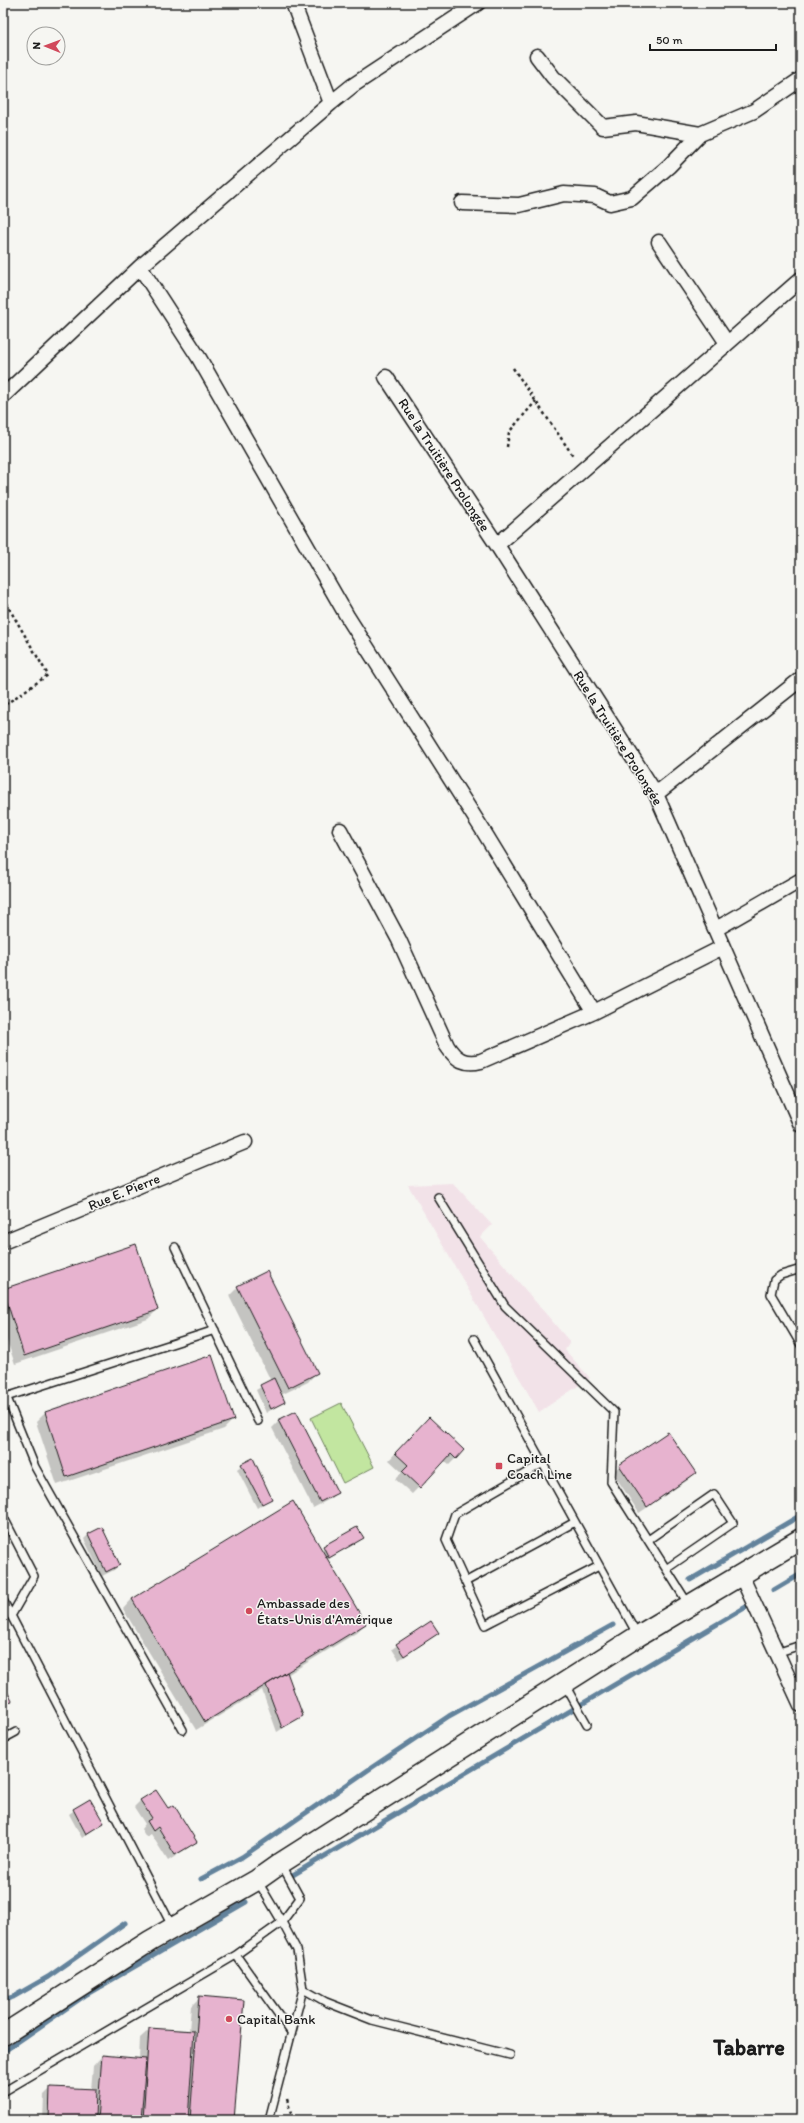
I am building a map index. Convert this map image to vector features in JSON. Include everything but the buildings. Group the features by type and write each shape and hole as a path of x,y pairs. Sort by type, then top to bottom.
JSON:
{"main road":[{"path":"3,2035 173,1928 257,1880 280,1863 638,1636 801,1539"}],"street":[{"path":"293,3 331,103"},
{"path":"3,396 140,267 331,103 352,86 478,3"},
{"path":"536,56 553,77 603,127 636,123 700,134"},
{"path":"462,203 519,205 564,194 594,196 610,203 632,198 669,166 700,134 754,111 801,79"},
{"path":"659,242 727,343"},
{"path":"140,267 199,358 347,616 484,832 594,1012"},
{"path":"497,545 801,278"},
{"name":"Rue la Truitière Prolongée","path":"386,377 497,545 656,794 801,1125"},
{"path":"656,794 801,679"},
{"path":"340,830 399,940 446,1046 453,1056 461,1062 472,1063 481,1061 594,1012 723,947"},
{"path":"716,929 801,880"},
{"name":"Rue E. Pierre","path":"3,1242 246,1142"},
{"path":"741,1575 801,1704"}],"lane":[{"path":"438,1197 505,1306 614,1412 611,1482 690,1606"},
{"path":"175,1247 258,1421"},
{"path":"801,1269 781,1275 774,1280 771,1294 801,1345"},
{"path":"4,1398 215,1330"},
{"path":"474,1339 638,1636"},
{"path":"3,1388 4,1398 35,1467 183,1730"},
{"path":"543,1463 454,1514 446,1540 485,1625 599,1566"},
{"path":"648,1540 714,1494 733,1523 666,1569"},
{"path":"3,1516 34,1576 11,1616"},
{"path":"465,1582 575,1522"},
{"path":"3,1600 173,1928"},
{"path":"776,1653 801,1645"},
{"path":"564,1683 587,1724"},
{"path":"3,1739 16,1732"},
{"path":"3,2092 236,1955 282,1922 300,1898 280,1863"},
{"path":"257,1880 282,1922 296,1950 303,1989 269,2120"},
{"path":"236,1955 291,2032"},
{"path":"303,1989 326,2002 372,2020 510,2055"}],"path":[{"path":"513,368 582,469"},
{"path":"507,448 509,432 536,401"},
{"path":"3,598 48,675 3,706"}],"shaded area":[{"path":"453,1183 492,1225 480,1237 570,1342 565,1350 590,1378 539,1412 408,1185"}],"green space":[{"path":"341,1403 374,1467 343,1483 311,1418"}],"waterway":[{"path":"690,1580 801,1515"},
{"path":"774,1590 801,1574"},
{"path":"291,1876 746,1607"},
{"path":"201,1879 242,1857 449,1716 613,1625"},
{"path":"3,2052 87,1994 246,1902"},
{"path":"3,2000 13,1997 48,1977 125,1923"}],"place":[{"name":"Capital Coach Line","path":"499,1466"},
{"name":"Ambassade des États-Unis d'Amérique","path":"249,1611"},
{"name":"Capital Bank","path":"229,2019"}],"district":[{"name":"Tabarre","path":"749,2047"}]}
